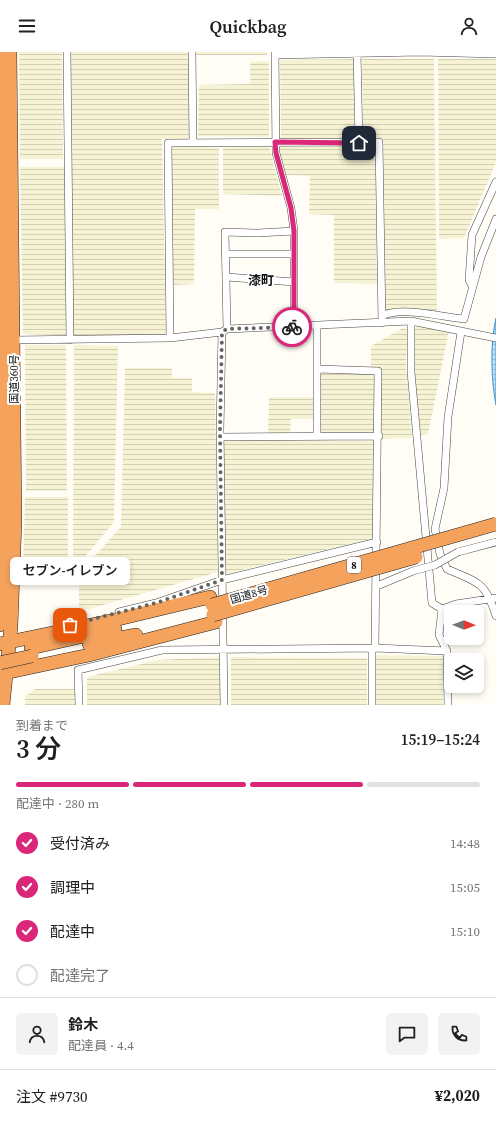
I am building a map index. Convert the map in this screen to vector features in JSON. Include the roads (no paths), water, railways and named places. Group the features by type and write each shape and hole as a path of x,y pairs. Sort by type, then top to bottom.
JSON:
{"highway":[{"name":"国道360号","path":"0,52 6,517 0,625"},
{"name":"国道360号","path":"3,705 2,670 15,522 10,52"},
{"name":"国道8号","path":"322,580 496,524"},
{"name":"国道8号","path":"0,654 32,652 142,634 213,610 496,533"},
{"path":"2,670 89,655 213,610 299,575 322,580"},
{"path":"5,643 54,634 213,610"},
{"name":"国道8号","path":"2,670 32,652"}],"street":[{"path":"67,52 70,340"},
{"path":"192,52 193,143"},
{"path":"294,327 294,231 291,208 276,153 275,54 420,52 496,54"},
{"path":"357,53 359,143"},
{"path":"170,338 168,143 379,142 382,320"},
{"path":"472,287 469,280 472,235 496,182"},
{"path":"382,320 387,313 402,312 464,319 481,257 496,219"},
{"path":"224,705 220,437 227,277 225,232 258,233 294,231"},
{"path":"225,254 294,254"},
{"path":"227,277 294,282"},
{"path":"14,340 170,338 225,331 318,326 382,320 411,322 496,338"},
{"path":"411,322 411,372 432,603 442,609"},
{"path":"317,436 318,326"},
{"path":"464,332 448,417 444,488 435,529 440,554 447,569 473,580 486,589 493,598 496,616"},
{"path":"317,369 378,371 379,436 377,586 373,649 372,705"},
{"path":"220,437 379,436"},
{"path":"54,634 70,625 156,603 222,580 377,542"},
{"path":"377,586 412,571 435,565 458,552 496,542"},
{"path":"442,609 456,604 493,598"},
{"path":"442,609 439,635 447,651 448,705"},
{"path":"79,705 78,670 162,650 373,649 447,651"}],"water":[{"path":"496,318 496,405 492,362"}],"place":[{"name":"セブン-イレブン","path":"70,625"}],"district":[{"name":"漆町","path":"261,280"}]}
